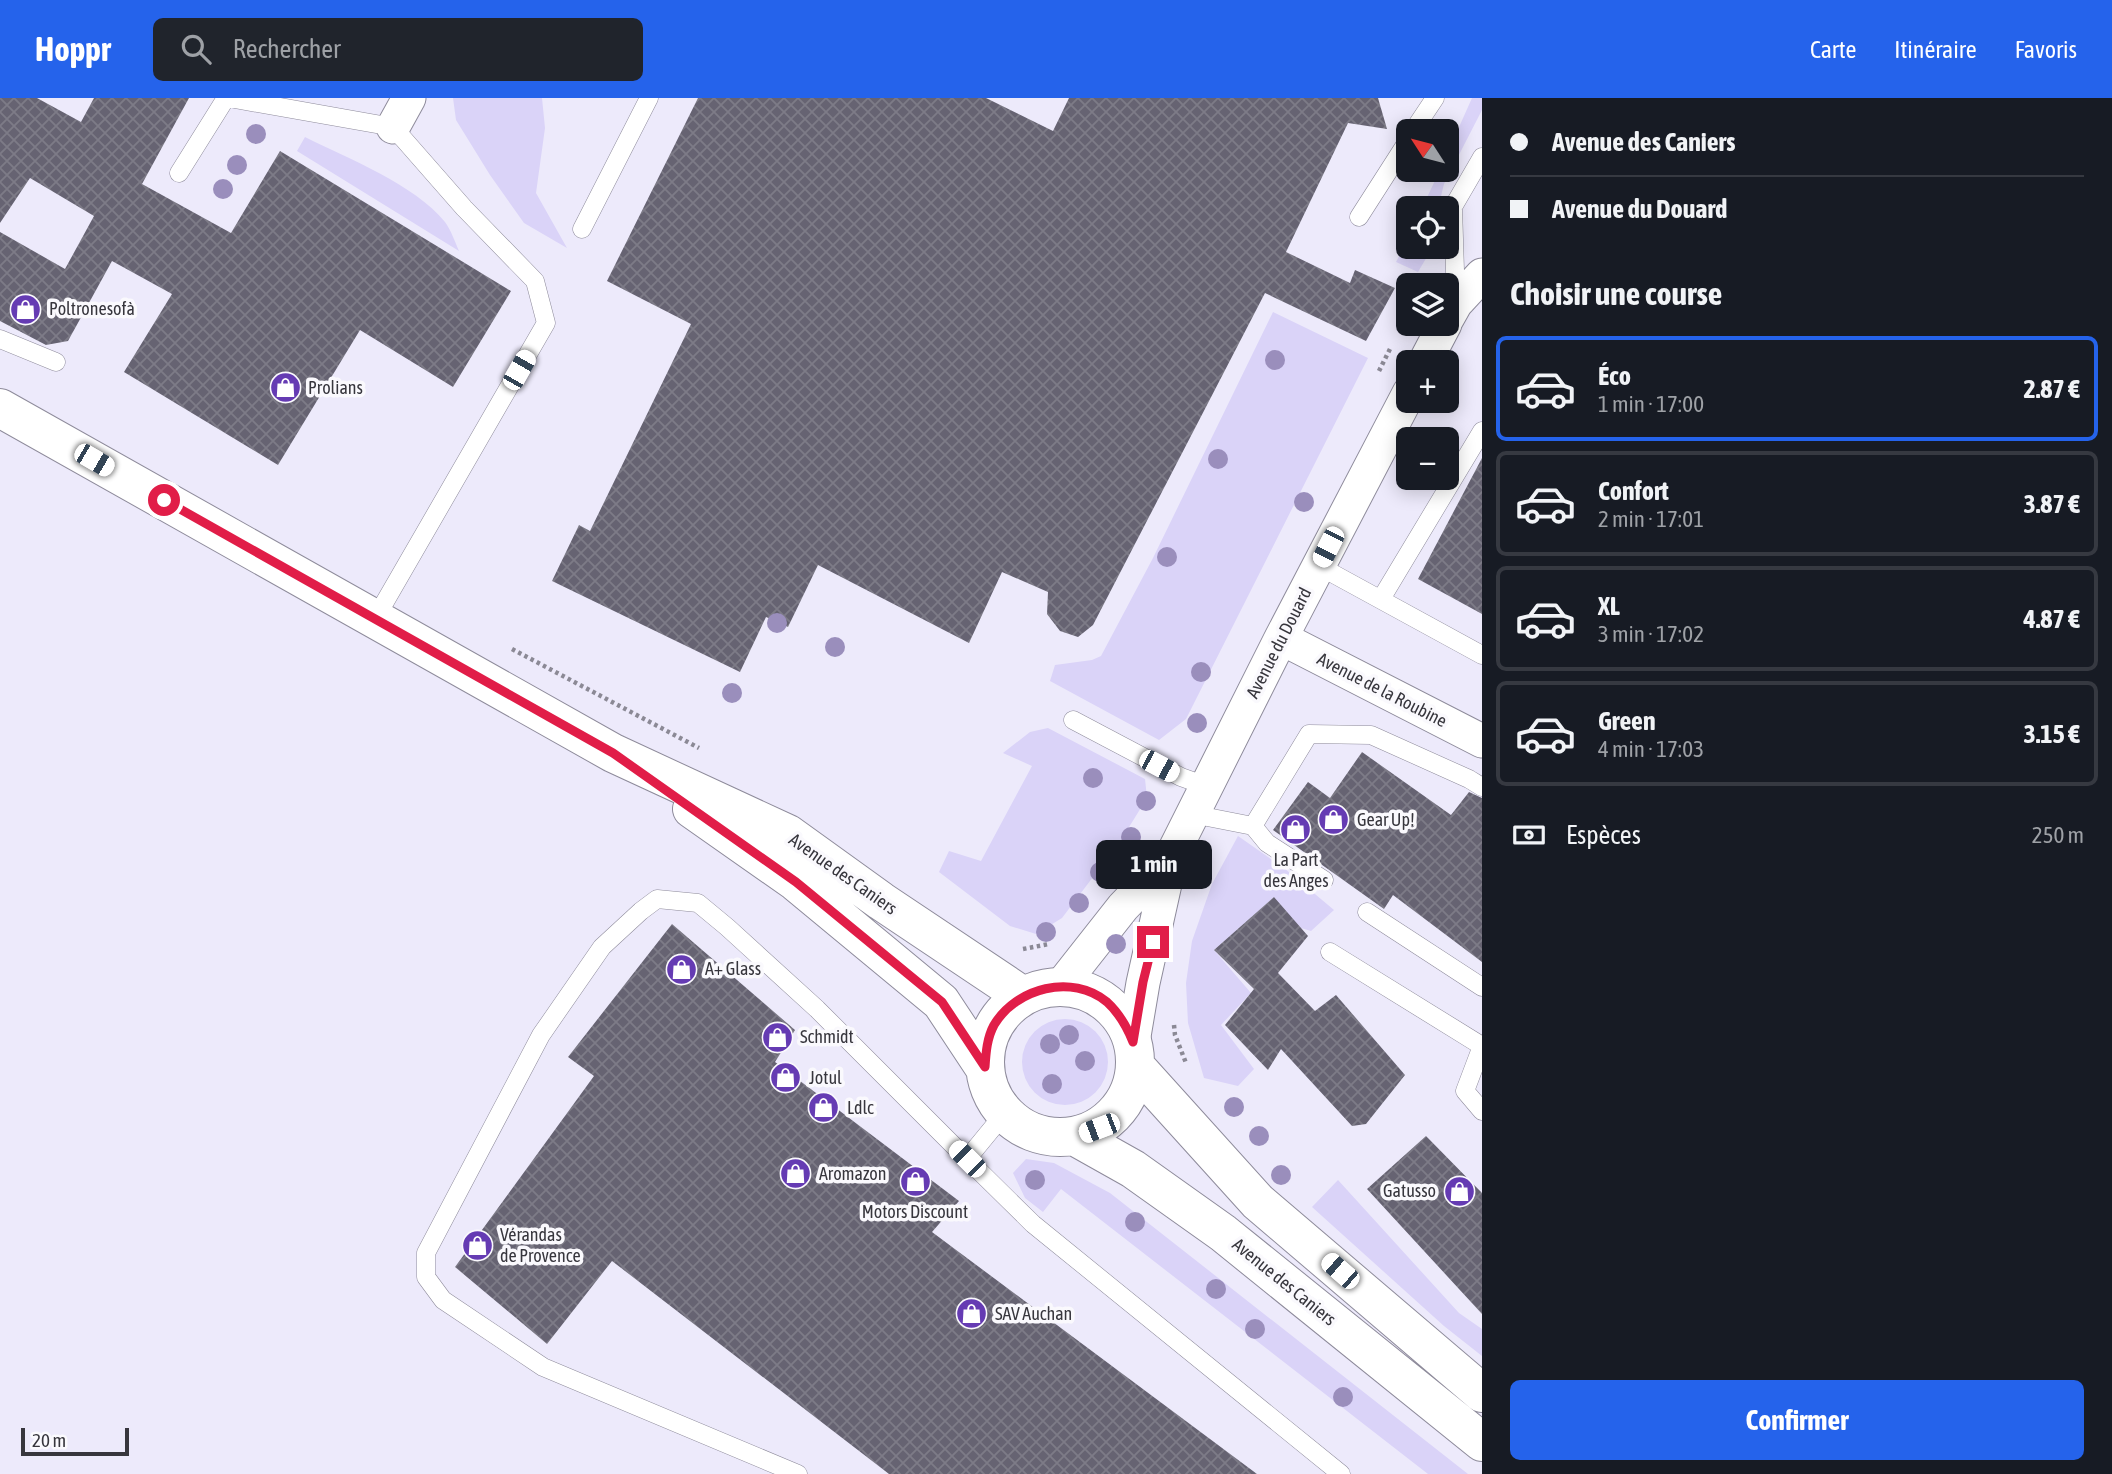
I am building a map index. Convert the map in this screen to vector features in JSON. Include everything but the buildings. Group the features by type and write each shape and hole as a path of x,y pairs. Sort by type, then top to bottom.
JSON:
{"street":[{"path":"1459,303 1482,275"},
{"name":"Avenue des Caniers","path":"0,408 613,753 788,834 881,901 1023,996"},
{"name":"Avenue du Douard","path":"1135,1055 1143,982 1171,857 1399,413"},
{"name":"Avenue de la Roubine","path":"1281,638 1482,741"},
{"name":"Avenue des Caniers","path":"613,753 796,882 942,1002 985,1067"},
{"name":"Avenue du Douard","path":"1060,987 1123,907 1171,857"},
{"path":"1060,987 1084,990 1106,1002 1126,1025 1135,1055 1131,1091 1118,1112 1099,1128 1076,1137 1050,1138 1025,1130 1004,1114 990,1092 985,1067 986,1046 994,1026 1006,1009 1023,996 1041,989 1060,987"},
{"path":"1135,1055 1258,1202 1482,1393"},
{"name":"Avenue des Caniers","path":"1076,1137 1133,1169 1223,1233 1482,1442"}],"lane":[{"path":"179,173 227,98 401,112 464,208 534,281 546,323 375,619"},
{"path":"582,229 649,98"},
{"path":"1421,119 1434,98"},
{"path":"1451,273 1454,208 1482,157"},
{"path":"1359,217 1396,159"},
{"path":"0,339 56,362"},
{"path":"1381,599 1482,432"},
{"path":"1319,566 1482,655"},
{"path":"1073,720 1181,777 1199,800 1253,826 1267,843 1324,880"},
{"path":"1253,826 1309,734 1371,735 1482,787"},
{"path":"798,1474 543,1367 443,1300 426,1277 426,1253 541,1035 601,947 657,900 698,903 817,1009 1033,1224 1341,1474"},
{"path":"1367,912 1482,988"},
{"path":"1330,952 1482,1046 1465,1091 1482,1111"},
{"path":"967,1159 1004,1114"}],"path":[{"path":"1378,373 1396,337"},
{"path":"504,645 701,749"},
{"path":"1021,950 1048,945 1057,939"}],"shaded area":[{"path":"453,98 542,98 545,128 536,193 567,248 524,223 456,120"},
{"path":"1472,98 1482,98 1482,110 1460,153 1460,125"},
{"path":"305,137 399,184 416,196 445,222 459,251 297,151"},
{"path":"1434,182 1445,182 1441,196 1428,196"},
{"path":"1398,259 1426,259 1418,272 1396,262"},
{"path":"1273,312 1368,358 1186,719 1159,740 1050,681 1055,665 1092,660 1101,656 1153,558"},
{"path":"1048,728 1145,779 1147,798 1121,840 1062,918 1036,934 1010,926 939,872 949,851 981,861 1032,766 1003,753 1030,732"},
{"path":"1238,836 1284,868 1334,910 1311,931 1301,928 1273,898 1214,950 1251,993 1221,1025 1254,1069 1238,1086 1204,1078 1188,1023 1186,983 1192,941 1212,884"},
{"path":"1065,1019 1089,1026 1101,1038 1108,1062 1101,1086 1089,1098 1065,1105 1041,1098 1029,1086 1022,1062 1029,1038 1041,1026"},
{"path":"1026,1159 1054,1163 1110,1193 1468,1474 1428,1474 1061,1189 1043,1212 1025,1198 1013,1173"},
{"path":"1338,1180 1459,1313 1482,1329 1482,1356 1444,1326 1312,1207"}],"place":[{"name":"Poltronesofà","path":"26,309"},
{"name":"Prolians","path":"285,388"},
{"name":"Gear Up!","path":"1334,820"},
{"name":"La Part des Anges","path":"1296,829"},
{"name":"A+ Glass","path":"682,969"},
{"name":"Schmidt","path":"777,1037"},
{"name":"Jotul","path":"786,1078"},
{"name":"Ldlc","path":"824,1108"},
{"name":"Aromazon","path":"796,1174"},
{"name":"Motors Discount","path":"915,1182"},
{"name":"Gatusso","path":"1459,1191"},
{"name":"Vérandas de Provence","path":"477,1245"},
{"name":"SAV Auchan","path":"972,1314"}],"route":[{"path":"164,500 613,753 796,882 942,1002 985,1067 986,1046 994,1026 1006,1009 1023,996 1041,989 1060,987 1084,990 1106,1002 1126,1025 1133,1042 1153,942"}]}
